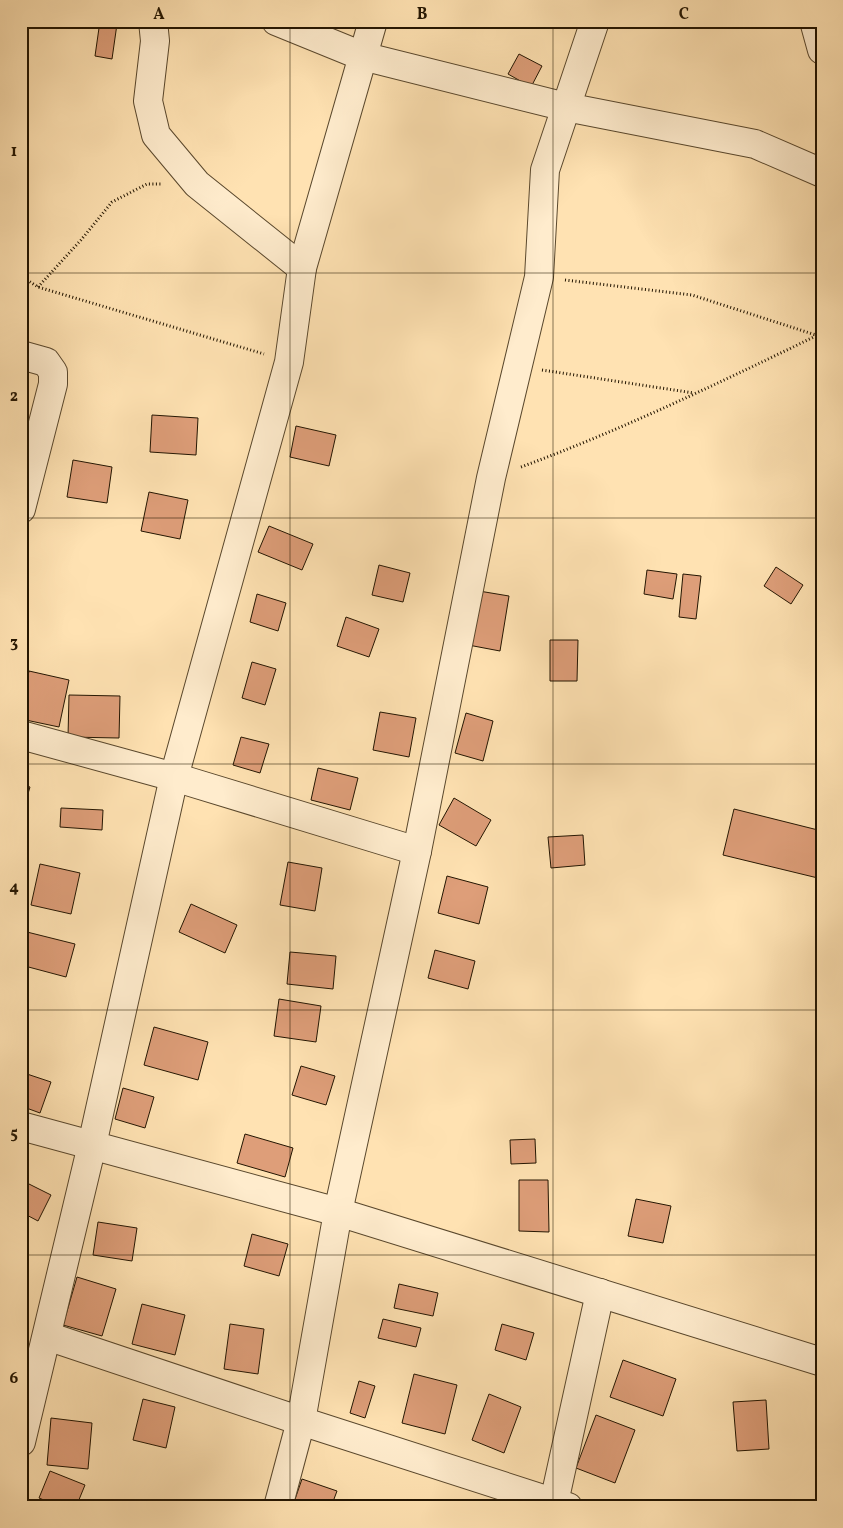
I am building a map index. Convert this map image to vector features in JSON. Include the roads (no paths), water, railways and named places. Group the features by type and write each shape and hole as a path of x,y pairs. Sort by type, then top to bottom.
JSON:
{"street":[{"path":"153,21 155,41 148,101 156,135 197,184 302,268"},
{"path":"276,21 362,56 566,107 755,144 822,173"},
{"path":"21,1442 92,1146 174,777 289,362 302,268 373,21"},
{"path":"278,1507 301,1421 338,1212 417,851 491,478 539,277 545,170 595,21"},
{"path":"814,21 822,50"},
{"path":"21,355 46,362 53,372 53,384 21,509"},
{"path":"21,735 174,777 417,851"},
{"path":"21,1126 338,1212 822,1362"},
{"path":"47,1336 558,1505 600,1293"}]}
